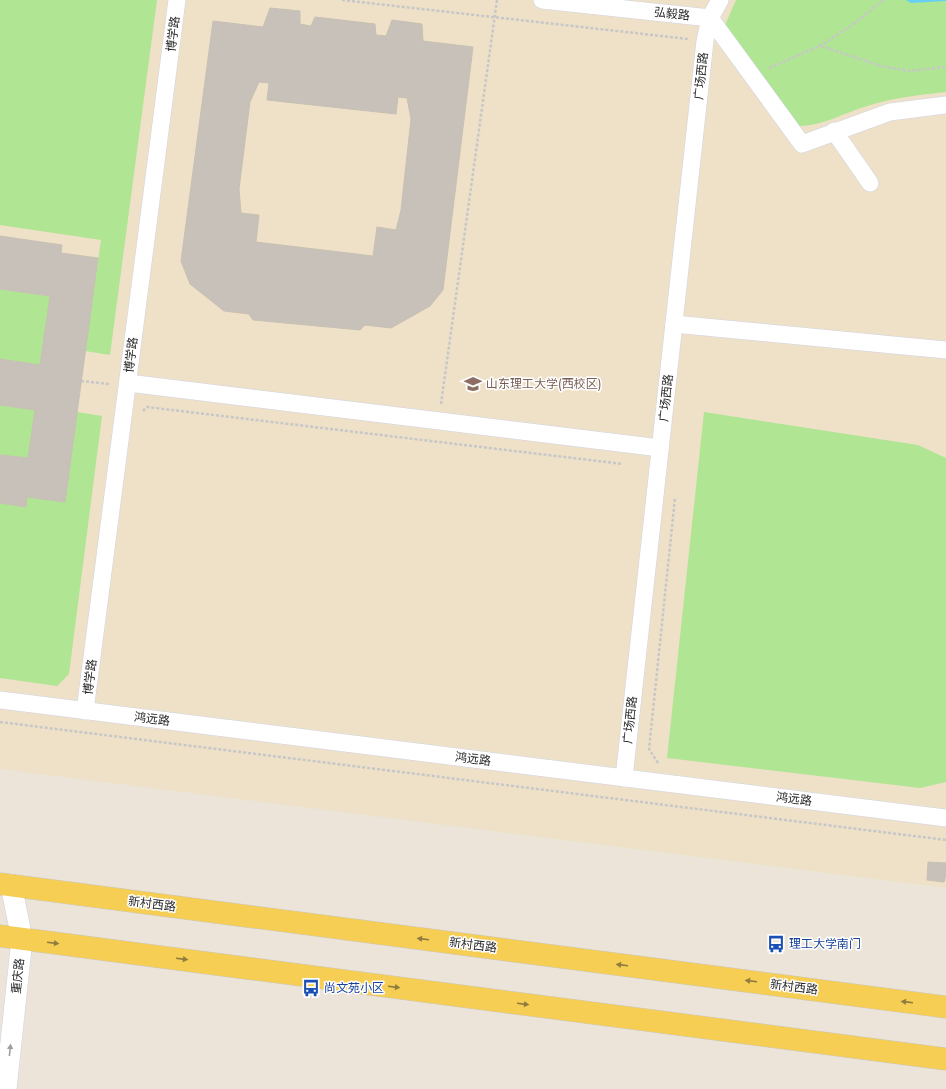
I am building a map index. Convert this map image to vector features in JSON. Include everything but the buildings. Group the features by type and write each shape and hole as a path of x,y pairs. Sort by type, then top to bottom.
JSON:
{"main road":[{"name":"新村西路","path":"4,891 946,1007"},
{"path":"0,936 946,1059"}],"street":[{"name":"博学路","path":"85,711 121,384 177,0"},
{"name":"弘毅路","path":"542,0 710,18"},
{"path":"720,0 710,18 802,144 834,131 890,112 946,105"},
{"name":"广场西路","path":"624,778 705,41 710,18"},
{"path":"834,131 870,183"},
{"path":"674,324 946,350"},
{"path":"121,384 660,448"},
{"name":"鸿远路","path":"0,700 946,818"},
{"name":"重庆路","path":"4,891 22,939 6,1089"}],"path":[{"path":"342,0 705,41"},
{"path":"438,421 497,0"},
{"path":"752,76 820,46 855,23 883,0"},
{"path":"820,46 881,66 910,71 944,67 946,65"},
{"path":"82,381 121,384"},
{"path":"433,401 449,403"},
{"path":"138,415 147,407 658,468"},
{"path":"662,767 654,759 649,749 676,494"},
{"path":"0,722 946,840"}],"shaded area":[{"name":"山东理工大学(西校区)","path":"0,0 946,0 946,888 0,769"}],"green space":[{"path":"0,0 157,0 110,355 85,351 101,240 0,225"},
{"path":"736,0 946,0 946,92 884,101 824,122 799,126 725,25"},
{"path":"0,289 50,296 40,365 0,359"},
{"path":"0,405 35,410 28,458 0,455"},
{"path":"77,412 102,416 69,674 57,686 0,678 0,503 26,507 27,497 65,502"},
{"path":"704,412 918,445 946,458 946,782 920,788 667,758"}],"water":[{"path":"906,0 946,0 946,1 911,3"}],"place":[{"name":"山东理工大学(西校区)","path":"473,384"},
{"name":"理工大学南门","path":"776,944"},
{"name":"尚文苑小区","path":"311,988"}]}
